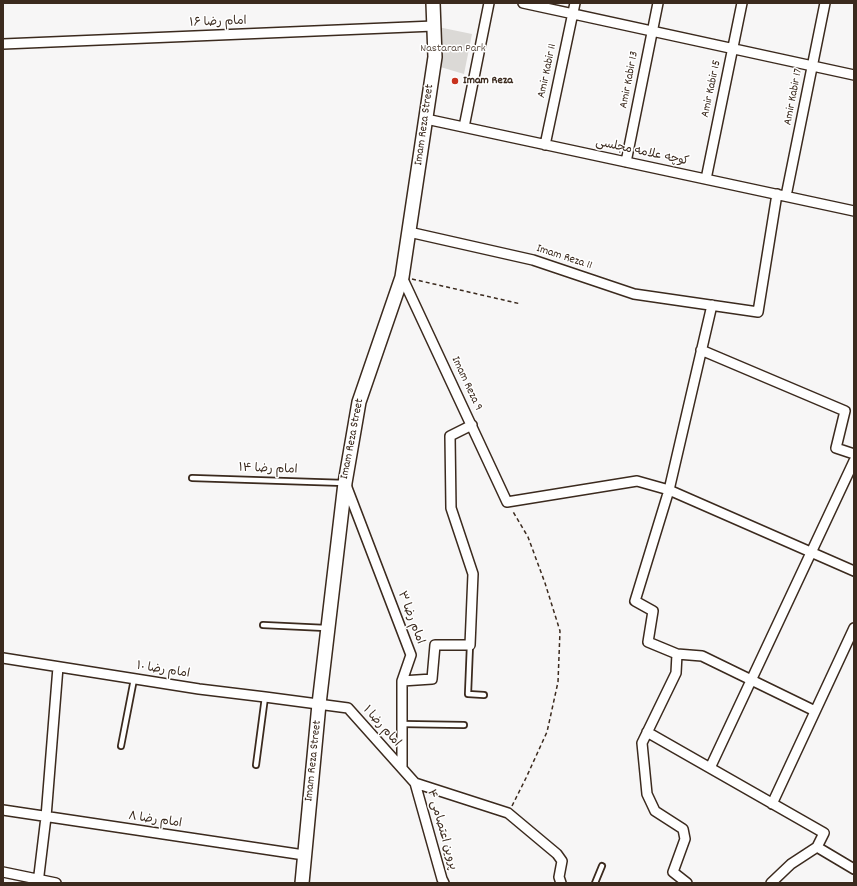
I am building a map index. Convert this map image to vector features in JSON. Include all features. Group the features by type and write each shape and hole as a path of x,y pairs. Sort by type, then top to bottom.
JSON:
{"street":[{"name":"Imam Reza Street","path":"302,883 319,704 344,483 359,402 402,277 435,57 433,3"},
{"path":"464,127 489,3"},
{"path":"523,3 854,75"},
{"name":"Amir Kabir 11","path":"544,145 575,3"},
{"name":"Amir Kabir 13","path":"626,162 658,3"},
{"name":"Amir Kabir 15","path":"706,179 742,3"},
{"name":"Amir Kabir 17","path":"786,196 826,3"},
{"name":"امام رضا ۱۶","path":"3,44 434,26"},
{"name":"کوچه علامه مجلسی","path":"426,119 854,210"},
{"name":"Imam Reza 11","path":"409,232 533,260 634,294 758,312 777,194"},
{"name":"Imam Reza 9","path":"402,277 507,502"},
{"path":"712,305 669,490 635,601 653,611 648,642 676,654 702,656 815,711"},
{"path":"701,350 846,411 836,448 854,454"},
{"path":"402,681 432,679 435,645 470,645 473,574 451,508 450,436 472,425"},
{"path":"710,768 854,460"},
{"path":"507,502 637,481 669,490 854,571"},
{"name":"امام رضا ۳","path":"344,483 411,655 402,681 402,768"},
{"path":"772,804 854,628"},
{"path":"676,654 676,673 642,743 647,794 655,811 683,829 685,839 673,872 687,883"},
{"name":"امام رضا ۱۰","path":"3,658 199,689 265,696 319,704"},
{"path":"38,881 46,817 58,667"},
{"name":"امام رضا ۱","path":"319,704 348,708 415,783"},
{"path":"647,732 824,833 817,847 791,864 771,883"},
{"path":"415,783 508,813 557,854 562,861 559,877 561,883"},
{"name":"پروین اعتصامی ۴","path":"415,783 442,882"},
{"name":"امام رضا ۸","path":"3,810 304,855"},
{"path":"817,847 854,869"},
{"path":"3,872 38,881 56,883"}],"lane":[{"name":"امام رضا ۱۴","path":"192,478 344,483"},
{"path":"263,625 328,628"},
{"path":"470,645 468,694 484,695"},
{"path":"121,746 134,679"},
{"path":"256,765 265,696"},
{"path":"402,724 464,725"},
{"path":"594,883 602,866"}],"path":[{"path":"402,277 521,304"},
{"path":"507,502 528,537 545,583 560,631 558,682 547,732 508,813"}],"green space":[{"name":"Nastaran Park","path":"438,27 472,34 464,74 437,66"}],"place":[{"name":"Imam Reza","path":"455,81"}]}
